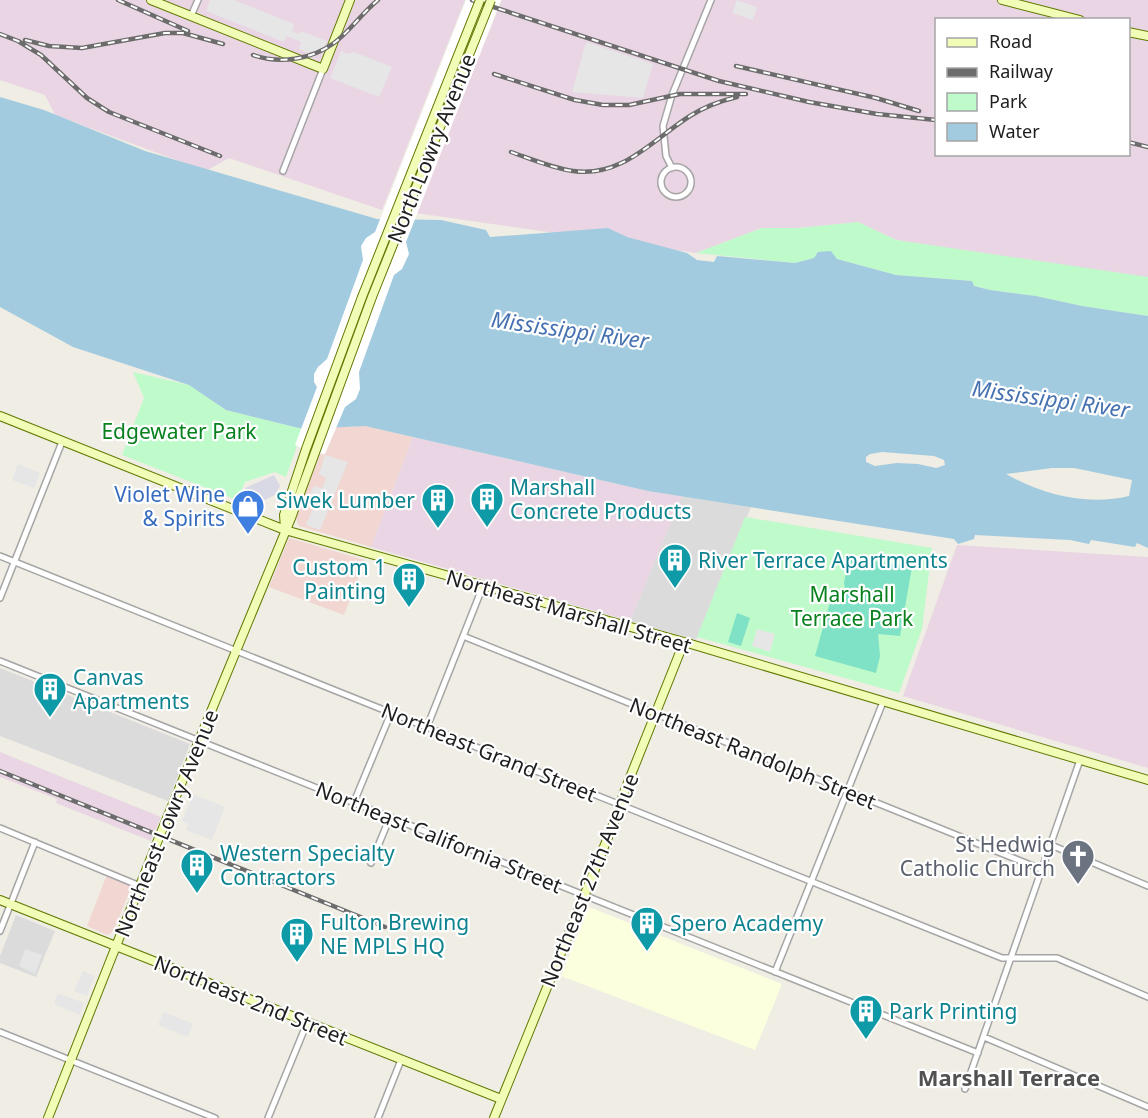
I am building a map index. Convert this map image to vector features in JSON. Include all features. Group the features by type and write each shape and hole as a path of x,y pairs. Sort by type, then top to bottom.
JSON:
{"street":[{"path":"151,0 323,69"},
{"path":"191,16 198,0"},
{"path":"284,171 350,0"},
{"name":"North Lowry Avenue","path":"362,297 480,0"},
{"name":"North Lowry Avenue","path":"372,297 491,0"},
{"path":"672,168 666,156 663,126 672,96 711,0"},
{"path":"1002,0 1072,18"},
{"path":"1130,32 1148,36"},
{"path":"672,168 685,171 690,179 687,193 678,197 669,195 662,188 664,174 672,168"},
{"name":"Northeast Lowry Avenue","path":"285,530 284,515 362,297"},
{"name":"Northeast Lowry Avenue","path":"48,1118 316,452 372,297"},
{"name":"Northeast Marshall Street","path":"0,416 285,530 684,642 1148,780"},
{"path":"0,598 62,442"},
{"name":"Northeast Grand Street","path":"0,556 1002,958 1058,958 1148,996"},
{"path":"427,727 483,586"},
{"name":"Northeast Randolph Street","path":"463,636 1042,870"},
{"name":"Northeast 27th Avenue","path":"494,1118 621,805 684,642"},
{"name":"Northeast California Street","path":"0,661 978,1053"},
{"path":"776,972 883,702"},
{"path":"354,802 391,713"},
{"path":"965,1089 1080,760"},
{"path":"371,863 390,817"},
{"path":"0,828 140,886"},
{"path":"0,931 35,842"},
{"path":"1051,845 1148,886"},
{"name":"Northeast 2nd Street","path":"0,900 501,1099"},
{"path":"268,1118 307,1023"},
{"path":"0,1032 215,1118"},
{"path":"984,1037 1148,1107"},
{"path":"378,1118 401,1060"}],"shaded area":[{"path":"0,0 465,0 382,210 229,158 206,171 55,115 45,95 0,80"},
{"path":"210,0 234,0 294,24 292,31 300,34 301,31 327,41 324,47 308,53 299,49 301,42 287,36 284,42 206,11"},
{"path":"502,0 1148,0 1148,279 896,240 858,222 799,228 762,228 696,253 416,213"},
{"path":"737,0 757,7 753,20 732,13"},
{"path":"586,42 653,64 643,98 572,92"},
{"path":"341,51 348,54 354,52 392,67 379,97 330,78"},
{"path":"365,426 413,437 371,547 299,526 295,516 318,454 324,455 336,427"},
{"path":"413,437 648,491 682,496 630,621 371,547"},
{"path":"325,455 348,462 320,530 306,525 317,498 310,494 314,486 322,488 326,478 319,474"},
{"path":"18,464 40,473 34,488 12,480"},
{"path":"274,475 280,486 275,495 258,503 256,507 243,502 247,492 245,488"},
{"path":"682,496 751,507 696,640 630,621"},
{"path":"289,538 365,560 344,615 269,587"},
{"path":"957,545 1148,557 1148,768 903,696"},
{"path":"757,629 775,634 770,652 752,646"},
{"path":"0,668 190,744 168,801 0,736"},
{"path":"0,752 161,817 151,841 56,803 57,799 0,777"},
{"path":"193,794 225,807 212,840 186,830 188,824 182,821"},
{"path":"108,872 133,883 113,932 107,935 87,926"},
{"path":"589,907 782,984 755,1050 561,976"},
{"path":"16,915 55,931 36,977 0,963 0,956"},
{"path":"25,949 42,955 35,974 19,966"},
{"path":"83,971 95,976 87,996 74,991"},
{"path":"58,993 84,1003 80,1015 54,1004"},
{"path":"164,1012 193,1024 188,1037 158,1025"}],"green space":[{"path":"858,222 896,240 1148,277 1148,316 990,290 974,286 972,281 896,275 837,259 814,258 795,263 696,253 762,228 799,228"},
{"name":"Edgewater Park","path":"133,372 189,385 226,410 303,429 286,477 275,472 245,482 237,500 122,455 144,398"},
{"name":"Marshall Terrace Park","path":"745,517 932,548 922,629 899,693 697,637"},
{"path":"849,557 912,567 900,636 878,634 880,656 876,673 815,656 834,588 846,592 844,583"},
{"path":"737,613 750,618 741,646 728,642"}],"water":[{"name":"Mississippi River","path":"0,97 44,110 145,151 377,219 441,220 486,230 490,237 608,228 627,237 687,253 697,260 714,262 717,256 795,263 814,258 818,252 831,251 837,259 896,275 972,281 974,286 990,290 1148,316 1148,548 1137,543 1135,547 1091,540 1089,544 1070,540 975,535 974,539 958,544 954,539 648,491 365,426 303,429 226,410 189,385 73,347 0,307","holes":["882,452 934,456 944,460 945,465 936,468 897,463 875,466 866,462 866,457 870,454","1052,468 1074,468 1132,480 1129,496 1097,500 1066,497 1035,488 1006,474"]}],"pier":[{"path":"466,0 501,0 406,242 409,254 402,269 394,275 359,372 360,389 356,399 345,407 325,454 299,447 295,445 317,387 314,374 327,359 363,260 361,246 366,238 375,232"}],"railway":[{"path":"118,0 188,31"},
{"path":"253,55 284,60 305,57 325,49 340,38 378,0"},
{"path":"472,0 719,81 809,102 877,114 935,120"},
{"path":"25,40 49,46 82,48 165,33 183,33 223,44"},
{"path":"0,34 18,41 41,55 87,98 109,112 220,156"},
{"path":"736,66 876,98 919,111"},
{"path":"494,74 575,100 603,105 629,105 680,94 746,94"},
{"path":"511,152 549,166 573,171 591,172 607,169 636,155 695,113 724,100 737,97"},
{"path":"1130,142 1148,147"},
{"path":"0,771 385,927"}],"place":[{"name":"Marshall Concrete Products","path":"487,528"},
{"name":"Siwek Lumber","path":"438,529"},
{"name":"Violet Wine & Spirits","path":"248,535"},
{"name":"River Terrace Apartments","path":"675,589"},
{"name":"Custom 1 Painting","path":"409,608"},
{"name":"Canvas Apartments","path":"50,718"},
{"name":"St Hedwig Catholic Church","path":"1078,885"},
{"name":"Western Specialty Contractors","path":"197,894"},
{"name":"Spero Academy","path":"647,952"},
{"name":"Fulton Brewing NE MPLS HQ","path":"297,963"},
{"name":"Park Printing","path":"866,1040"}],"district":[{"name":"Marshall Terrace","path":"1009,1077"}]}
